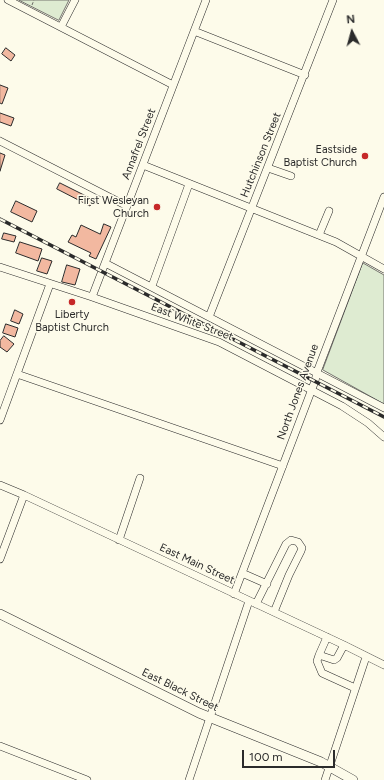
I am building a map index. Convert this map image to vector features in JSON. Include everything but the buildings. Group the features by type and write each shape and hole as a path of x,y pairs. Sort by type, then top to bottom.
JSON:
{"main road":[{"name":"East Black Street","path":"0,614 210,718 330,766 353,780"}],"street":[{"path":"8,0 173,85"},
{"path":"61,27 75,0"},
{"name":"Annafrel Street","path":"92,297 206,0"},
{"name":"Hutchinson Street","path":"209,317 305,75 333,0"},
{"path":"194,31 305,75"},
{"path":"0,140 127,206"},
{"path":"143,165 336,242 384,269"},
{"path":"268,168 291,176"},
{"path":"152,286 189,184"},
{"name":"North Jones Avenue","path":"234,594 312,390 317,372 361,256 380,217 384,197"},
{"path":"319,235 329,211"},
{"path":"105,263 152,286 384,408"},
{"name":"East White Street","path":"0,267 92,297 218,342 342,406 368,423 384,437"},
{"path":"0,420 50,284"},
{"path":"17,374 283,466"},
{"path":"119,540 140,478"},
{"name":"East Main Street","path":"0,485 274,612 384,665"},
{"path":"0,559 24,495"},
{"path":"189,780 210,718 253,603 267,584 286,544 291,540 298,542 302,548 301,551 289,575 274,612"},
{"path":"242,573 267,584"},
{"path":"327,637 317,661 322,673 355,688"},
{"path":"319,655 334,660 338,658 344,645"},
{"path":"325,780 366,657"},
{"path":"0,746 87,780"}],"green space":[{"path":"19,0 69,0 59,20"},
{"path":"363,263 384,275 384,404 323,370"}],"railway":[{"path":"0,219 384,417"}],"place":[{"name":"Eastside Baptist Church","path":"365,156"},
{"name":"First Wesleyan Church","path":"157,207"},
{"name":"Liberty Baptist Church","path":"72,302"}]}
